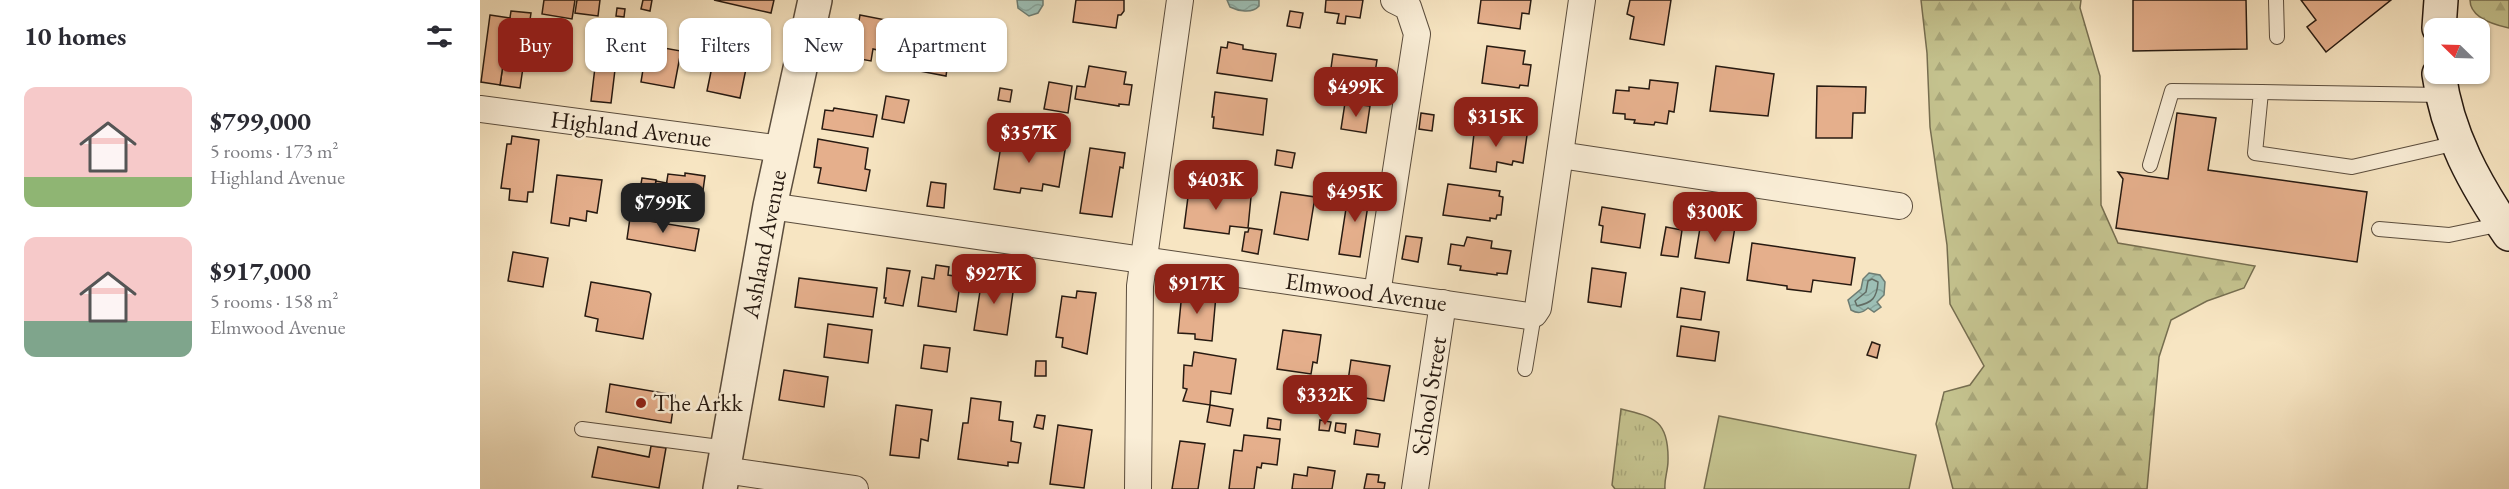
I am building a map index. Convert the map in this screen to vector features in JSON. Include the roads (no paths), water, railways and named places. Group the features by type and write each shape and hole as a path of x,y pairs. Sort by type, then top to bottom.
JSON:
{"street":[{"name":"Ashland Avenue","path":"724,469 770,206 815,0"},
{"path":"1138,489 1139,306 1143,260 1180,0"},
{"path":"1377,294 1417,34 1408,8 1394,0"},
{"path":"1534,314 1538,308 1582,0"},
{"path":"2440,18 2441,0"},
{"path":"2441,84 2457,143 2470,171 2506,229"},
{"name":"Highland Avenue","path":"480,109 782,149"},
{"path":"1560,155 1899,206"},
{"name":"Elmwood Avenue","path":"770,206 1443,303 1512,315 1534,314"},
{"name":"School Street","path":"1415,489 1443,303"},
{"path":"724,469 855,489"}],"lane":[{"path":"2276,0 2277,37"},
{"path":"2150,165 2172,91 2261,92 2441,84"},
{"path":"2261,92 2254,153 2352,167 2457,143"},
{"path":"2379,229 2449,235 2506,229"},
{"path":"1525,369 1534,314"},
{"path":"582,429 724,469"}],"water":[{"path":"1017,0 1043,0 1043,5 1038,13 1029,16 1018,8"},
{"path":"1227,0 1259,0 1259,6 1253,10 1241,11 1230,7"},
{"path":"1869,273 1880,275 1885,282 1884,295 1877,302 1881,307 1874,312 1868,308 1860,312 1853,311 1848,300 1861,289 1863,279"}],"place":[{"name":"The Arkk","path":"641,403"}]}
